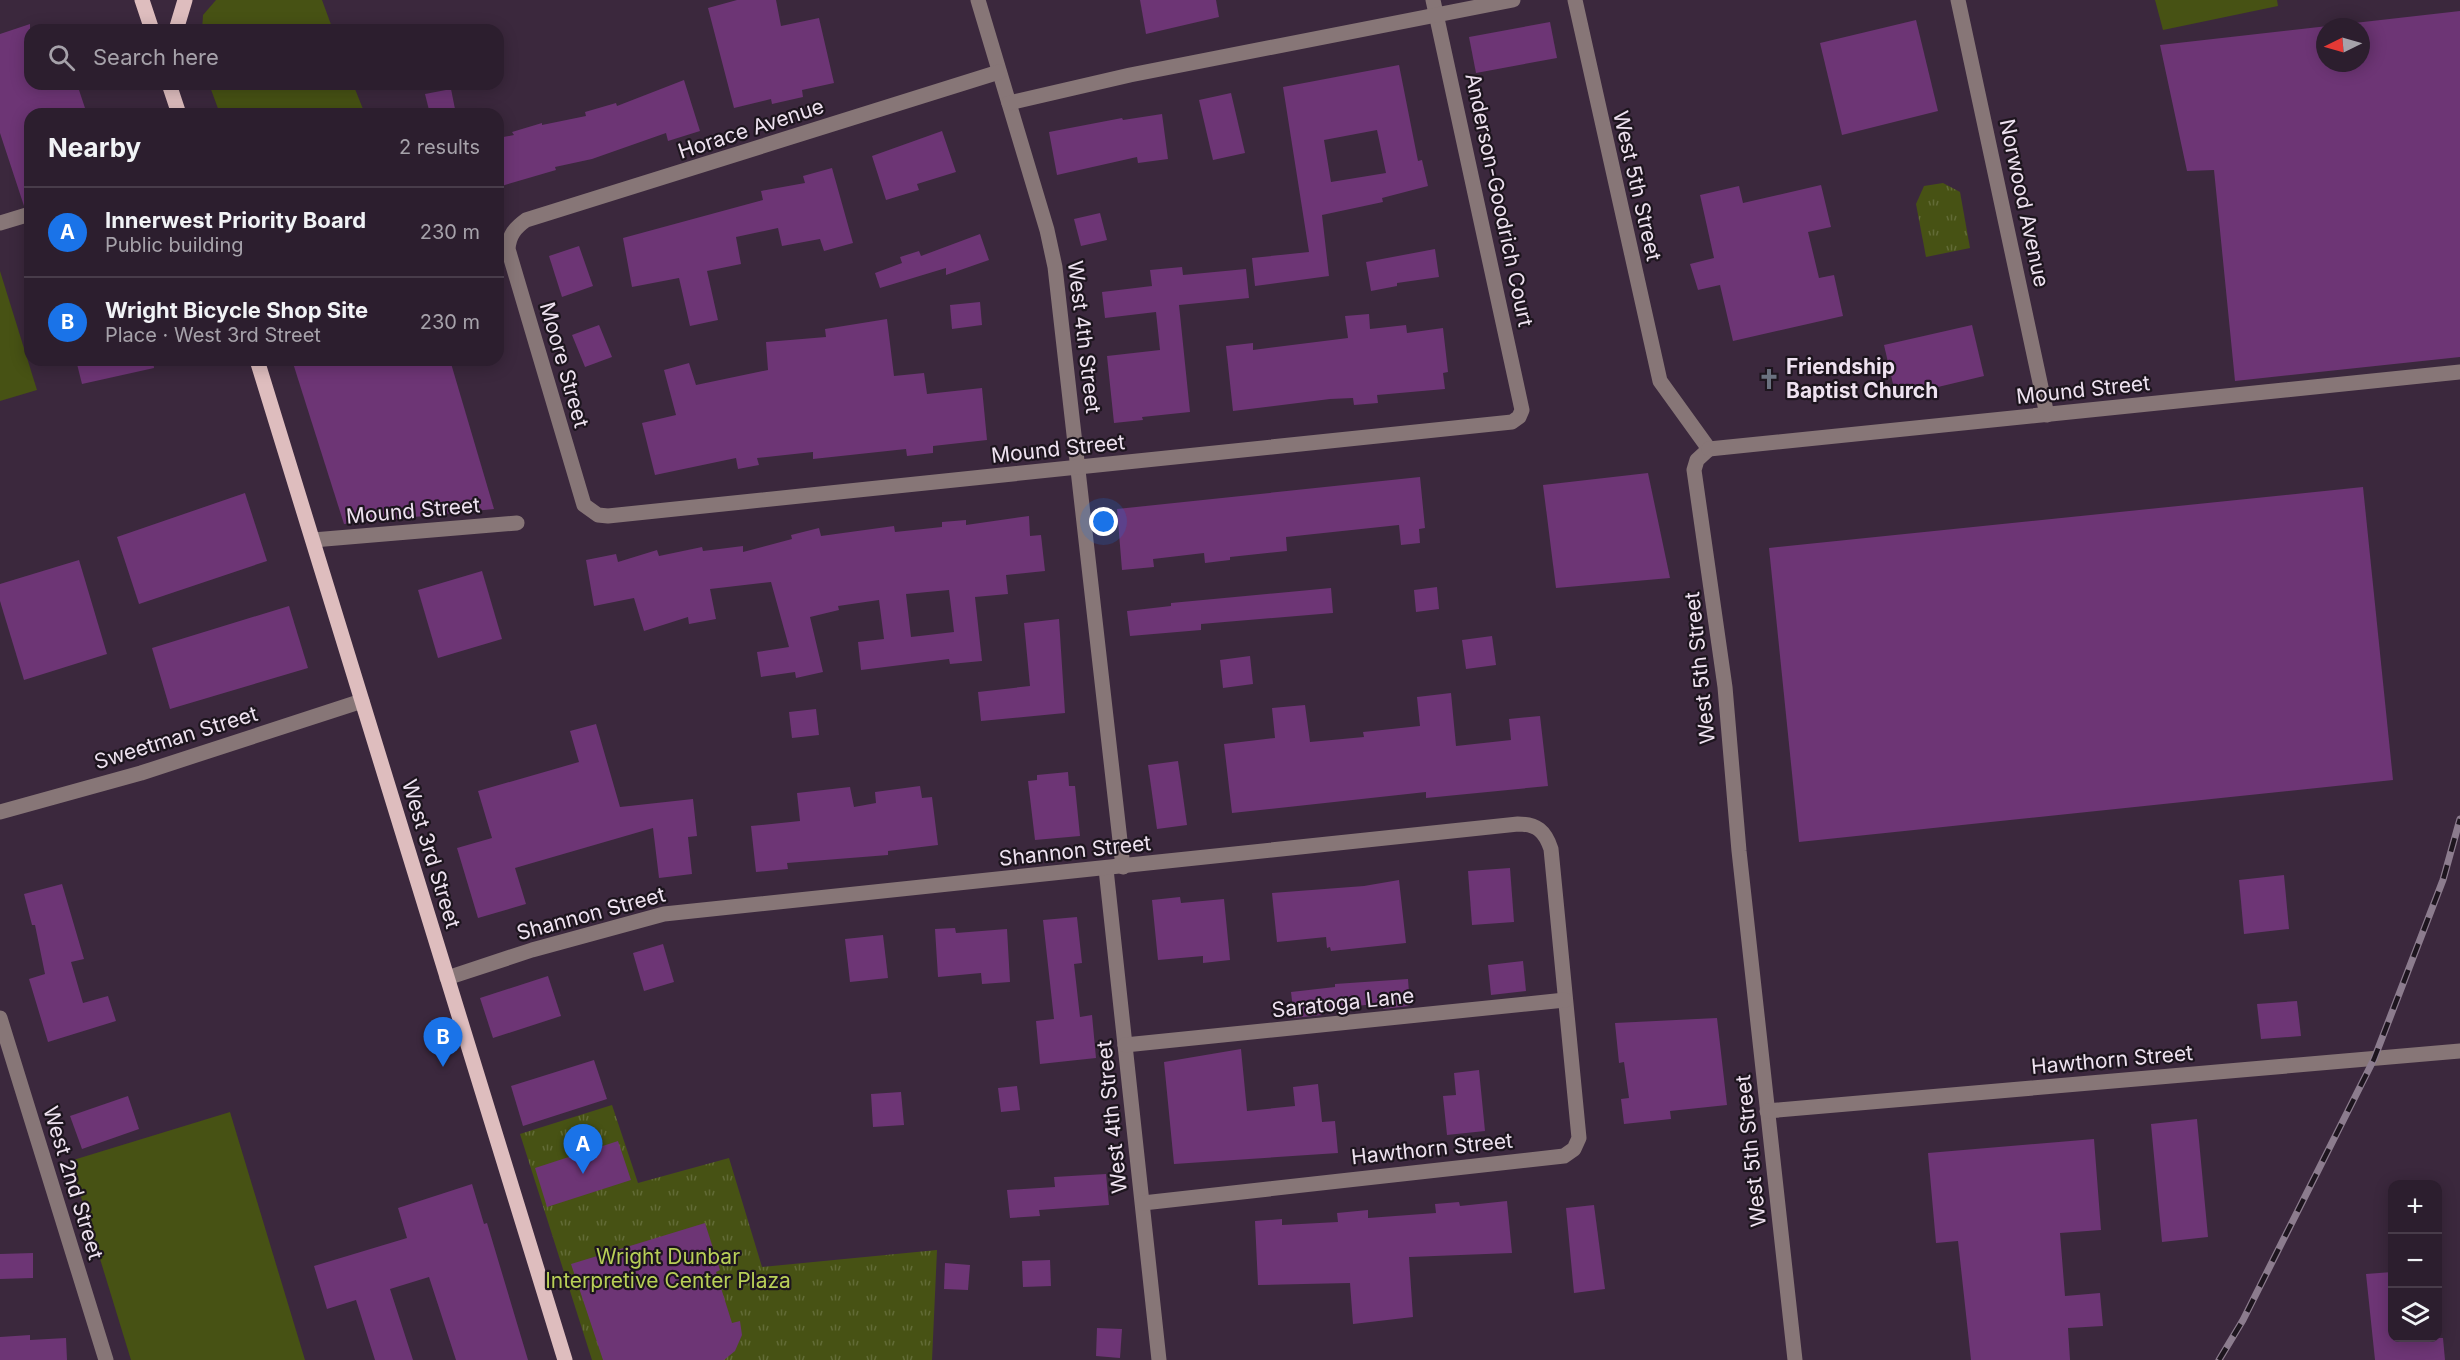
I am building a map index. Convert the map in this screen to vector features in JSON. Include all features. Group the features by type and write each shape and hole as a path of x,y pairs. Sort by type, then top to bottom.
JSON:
{"main road":[{"path":"142,0 150,24"},
{"path":"178,24 185,0"},
{"path":"172,90 177,108"},
{"name":"West 3rd Street","path":"259,366 565,1360"}],"street":[{"name":"West 4th Street","path":"978,0 1047,230 1054,267 1079,468 1123,867"},
{"path":"1009,103 1434,7 1513,0"},
{"name":"West 5th Street","path":"1575,0 1660,381 1709,449 1697,460 1694,470 1725,687 1767,1111 1795,1360"},
{"name":"Norwood Avenue","path":"1958,0 2048,415"},
{"name":"Anderson-Goodrich Court","path":"1434,7 1522,410"},
{"name":"Horace Avenue","path":"516,227 526,220 999,72"},
{"path":"0,223 24,216"},
{"name":"Moore Street","path":"516,227 509,238 508,249 581,498 592,512"},
{"name":"Mound Street","path":"1709,449 2460,372"},
{"name":"Mound Street","path":"592,512 608,516 1512,422 1520,417 1522,410"},
{"name":"Mound Street","path":"313,540 517,523"},
{"name":"Sweetman Street","path":"0,812 141,773 362,701"},
{"name":"Shannon Street","path":"447,978 532,951 664,914 1528,824 1546,835 1551,849 1565,1000"},
{"name":"West 4th Street","path":"1106,869 1159,1360"},
{"name":"Hawthorn Street","path":"1143,1203 1564,1156 1574,1149 1579,1138 1565,1000"},
{"name":"Saratoga Lane","path":"1125,1045 1565,1000"},
{"name":"West 2nd Street","path":"0,1018 106,1360"},
{"name":"Hawthorn Street","path":"1767,1111 2460,1051"}],"green space":[{"path":"216,0 322,0 331,24 202,24 203,15"},
{"path":"2155,0 2277,0 2278,6 2163,30"},
{"path":"211,90 355,90 363,108 218,108"},
{"path":"1943,183 1960,192 1970,248 1926,257 1916,204 1924,186"},
{"path":"0,271 24,348 24,366 30,366 37,390 0,401"},
{"name":"Wright Dunbar Interpretive Center Plaza","path":"612,1105 638,1183 729,1158 762,1267 937,1250 932,1360 592,1360 520,1134"},
{"path":"230,1112 305,1360 131,1360 70,1161"}],"building":[{"path":"737,0 776,0 781,26 819,18 834,83 802,90 803,97 772,104 771,99 734,108 708,8"},
{"path":"1140,0 1216,0 1219,17 1146,34"},
{"path":"2460,11 2460,357 2235,381 2214,170 2187,171 2160,45 2316,27 2316,72 2370,72 2370,21"},
{"path":"1916,20 1938,111 1842,135 1820,43"},
{"path":"1550,22 1557,58 1476,73 1469,37"},
{"path":"24,26 24,90 79,90 85,108 24,108 24,206 0,133 0,34"},
{"path":"1399,65 1418,161 1422,160 1428,186 1382,198 1383,202 1322,215 1329,276 1255,286 1252,258 1309,252 1283,87","holes":["1377,130 1386,173 1331,182 1324,140"]},
{"path":"684,80 700,131 668,141 666,133 592,159 555,167 556,170 504,185 504,137 514,135 512,132 542,123 542,125 586,116 585,112 616,103 617,106"},
{"path":"451,90 455,108 428,108 425,94"},
{"path":"1231,93 1245,153 1213,160 1199,100"},
{"path":"1162,114 1168,159 1138,163 1137,157 1057,175 1049,132 1122,118 1123,120"},
{"path":"942,131 956,172 917,184 919,190 886,200 872,156"},
{"path":"832,168 853,243 824,251 820,239 782,246 778,228 736,237 741,264 707,271 718,320 690,326 679,278 632,287 623,238 763,200 761,191 805,183 803,176"},
{"path":"1821,185 1831,227 1808,232 1819,278 1834,275 1843,316 1733,341 1720,285 1698,290 1690,264 1714,258 1700,195 1739,186 1743,203"},
{"path":"1100,213 1107,240 1081,246 1074,219"},
{"path":"980,234 989,260 946,275 946,268 880,288 875,273 902,263 900,257 919,251 921,256"},
{"path":"579,246 593,286 562,297 549,256"},
{"path":"1435,249 1439,277 1397,283 1397,286 1371,291 1366,262"},
{"path":"1182,267 1183,275 1246,269 1249,298 1179,305 1190,412 1142,417 1143,420 1114,423 1107,356 1160,350 1156,312 1105,318 1102,292 1152,286 1150,270"},
{"path":"980,302 982,325 952,329 950,305"},
{"path":"1369,314 1370,329 1406,325 1407,333 1443,328 1448,372 1443,373 1445,389 1377,395 1378,403 1354,405 1353,398 1330,399 1233,411 1226,346 1253,343 1253,350 1348,338 1345,316"},
{"path":"887,319 894,376 924,373 927,394 982,388 987,440 933,446 933,453 907,456 906,449 813,459 813,452 757,458 759,465 738,469 736,458 655,475 642,423 676,415 664,370 689,363 696,385 768,370 766,342 826,337 825,329"},
{"path":"599,325 612,357 585,367 572,335"},
{"path":"1972,325 1984,376 1896,397 1884,345"},
{"path":"78,366 154,366 154,368 82,384"},
{"path":"294,366 452,366 494,509 344,524"},
{"path":"1648,473 1670,578 1556,588 1543,485"},
{"path":"1420,477 1425,528 1419,529 1420,543 1401,545 1399,525 1286,537 1287,551 1230,557 1230,560 1205,563 1204,553 1153,559 1154,567 1122,570 1117,509"},
{"path":"2363,487 2393,780 1799,842 1769,548"},
{"path":"245,493 267,561 139,604 117,537"},
{"path":"1029,516 1030,536 1041,535 1045,571 1006,575 1008,594 975,597 982,661 950,664 949,659 861,670 858,642 884,639 879,600 838,606 839,610 810,617 823,672 796,678 795,672 761,677 757,652 789,647 771,582 710,589 716,619 689,624 688,617 644,631 634,598 594,606 586,560 616,554 618,562 657,550 659,556 702,547 703,551 743,546 743,552 792,539 791,535 819,528 821,536 894,526 895,532 942,527 942,522 966,520 966,525","holes":["949,590 954,632 911,637 906,594"]},
{"path":"79,560 107,654 24,680 0,601 0,584"},
{"path":"482,571 502,639 438,658 418,590"},
{"path":"1437,587 1439,609 1416,612 1414,590"},
{"path":"1331,588 1333,613 1201,624 1201,630 1130,636 1127,611 1171,606 1171,603"},
{"path":"289,606 308,668 170,709 152,648"},
{"path":"1059,619 1065,713 981,721 978,692 1030,686 1024,623"},
{"path":"1492,636 1496,665 1466,669 1462,640"},
{"path":"1250,656 1253,684 1223,688 1220,660"},
{"path":"1451,693 1456,746 1511,740 1509,719 1540,716 1548,786 1426,798 1426,792 1232,813 1224,744 1275,738 1272,708 1305,705 1310,742 1364,737 1363,732 1420,726 1417,697"},
{"path":"816,709 819,735 792,738 789,712"},
{"path":"596,724 620,807 693,799 697,836 688,837 692,874 659,878 653,828 515,868 526,904 478,918 457,848 492,838 478,791 579,762 570,731"},
{"path":"1178,761 1187,825 1157,829 1148,765"},
{"path":"1068,772 1069,786 1075,786 1080,836 1035,840 1028,781 1037,780 1037,775"},
{"path":"920,786 922,798 932,797 938,845 888,851 888,855 787,863 788,869 756,872 751,826 800,821 797,793 850,787 854,807 876,803 875,792"},
{"path":"1510,868 1514,922 1472,925 1468,871"},
{"path":"2284,875 2289,929 2244,934 2239,880"},
{"path":"1399,880 1406,943 1331,951 1330,947 1327,948 1326,937 1277,942 1272,893 1364,886"},
{"path":"62,884 84,959 71,962 83,1003 108,996 116,1021 48,1042 29,979 45,974 35,925 32,925 24,894"},
{"path":"1180,897 1181,903 1224,899 1230,960 1203,963 1203,956 1158,960 1152,900"},
{"path":"1077,917 1082,963 1074,964 1080,1017 1092,1015 1096,1058 1040,1064 1036,1021 1054,1019 1043,920"},
{"path":"955,928 956,933 1007,929 1010,982 982,984 981,973 938,977 935,929"},
{"path":"883,935 888,978 850,982 845,939"},
{"path":"663,944 674,982 644,991 633,953"},
{"path":"1523,961 1526,991 1491,995 1488,965"},
{"path":"548,976 561,1016 493,1038 480,998"},
{"path":"1408,979 1410,1006 1383,1009 1383,1003 1321,1010 1322,1015 1294,1018 1291,992 1335,987 1335,984"},
{"path":"2297,1001 2301,1036 2261,1039 2257,1004"},
{"path":"1717,1018 1727,1105 1670,1111 1671,1119 1624,1124 1621,1099 1629,1098 1624,1062 1619,1063 1615,1023"},
{"path":"1241,1049 1247,1111 1295,1106 1293,1087 1318,1084 1322,1122 1335,1121 1338,1153 1174,1164 1164,1062"},
{"path":"594,1060 607,1099 523,1126 511,1086"},
{"path":"1479,1070 1485,1131 1447,1135 1443,1096 1456,1095 1454,1073"},
{"path":"1017,1086 1020,1110 1001,1112 998,1088"},
{"path":"901,1092 904,1125 873,1127 871,1094"},
{"path":"128,1096 139,1129 82,1149 70,1116"},
{"path":"2197,1119 2208,1237 2162,1242 2151,1124"},
{"path":"2094,1139 2101,1230 2060,1233 2065,1296 2100,1293 2103,1326 2068,1328 2070,1360 1971,1360 1958,1241 1936,1243 1928,1153"},
{"path":"618,1141 631,1180 547,1207 535,1168"},
{"path":"1106,1174 1109,1205 1039,1210 1040,1216 1010,1218 1007,1190 1055,1187 1054,1177"},
{"path":"472,1184 484,1224 487,1223 528,1360 456,1360 429,1277 390,1289 413,1360 375,1360 356,1300 327,1309 314,1266 407,1238 398,1208"},
{"path":"1507,1201 1512,1253 1409,1257 1413,1317 1353,1324 1350,1283 1258,1285 1255,1221 1282,1219 1282,1225 1338,1222 1337,1213 1368,1210 1368,1218 1436,1213 1435,1204 1459,1202 1460,1206"},
{"path":"1594,1205 1605,1289 1574,1293 1566,1208"},
{"path":"705,1223 720,1270 716,1272 732,1323 740,1321 742,1335 735,1351 724,1360 603,1360 571,1264"},
{"path":"33,1253 33,1278 0,1279 0,1254"},
{"path":"1050,1260 1051,1286 1023,1287 1022,1261"},
{"path":"945,1263 970,1265 968,1290 944,1289"},
{"path":"2388,1272 2388,1342 2442,1342 2443,1338 2445,1360 2375,1360 2366,1274"},
{"path":"1097,1328 1122,1329 1120,1358 1096,1356"},
{"path":"30,1335 30,1340 66,1338 67,1360 0,1360 0,1337"}],"railway":[{"path":"2219,1360 2243,1320 2374,1059 2443,880 2460,819"}],"place":[{"name":"Friendship Baptist Church","path":"1769,379"},
{"name":"Wright Bicycle Shop Site","path":"443,1067"},
{"name":"Innerwest Priority Board","path":"583,1174"}]}
